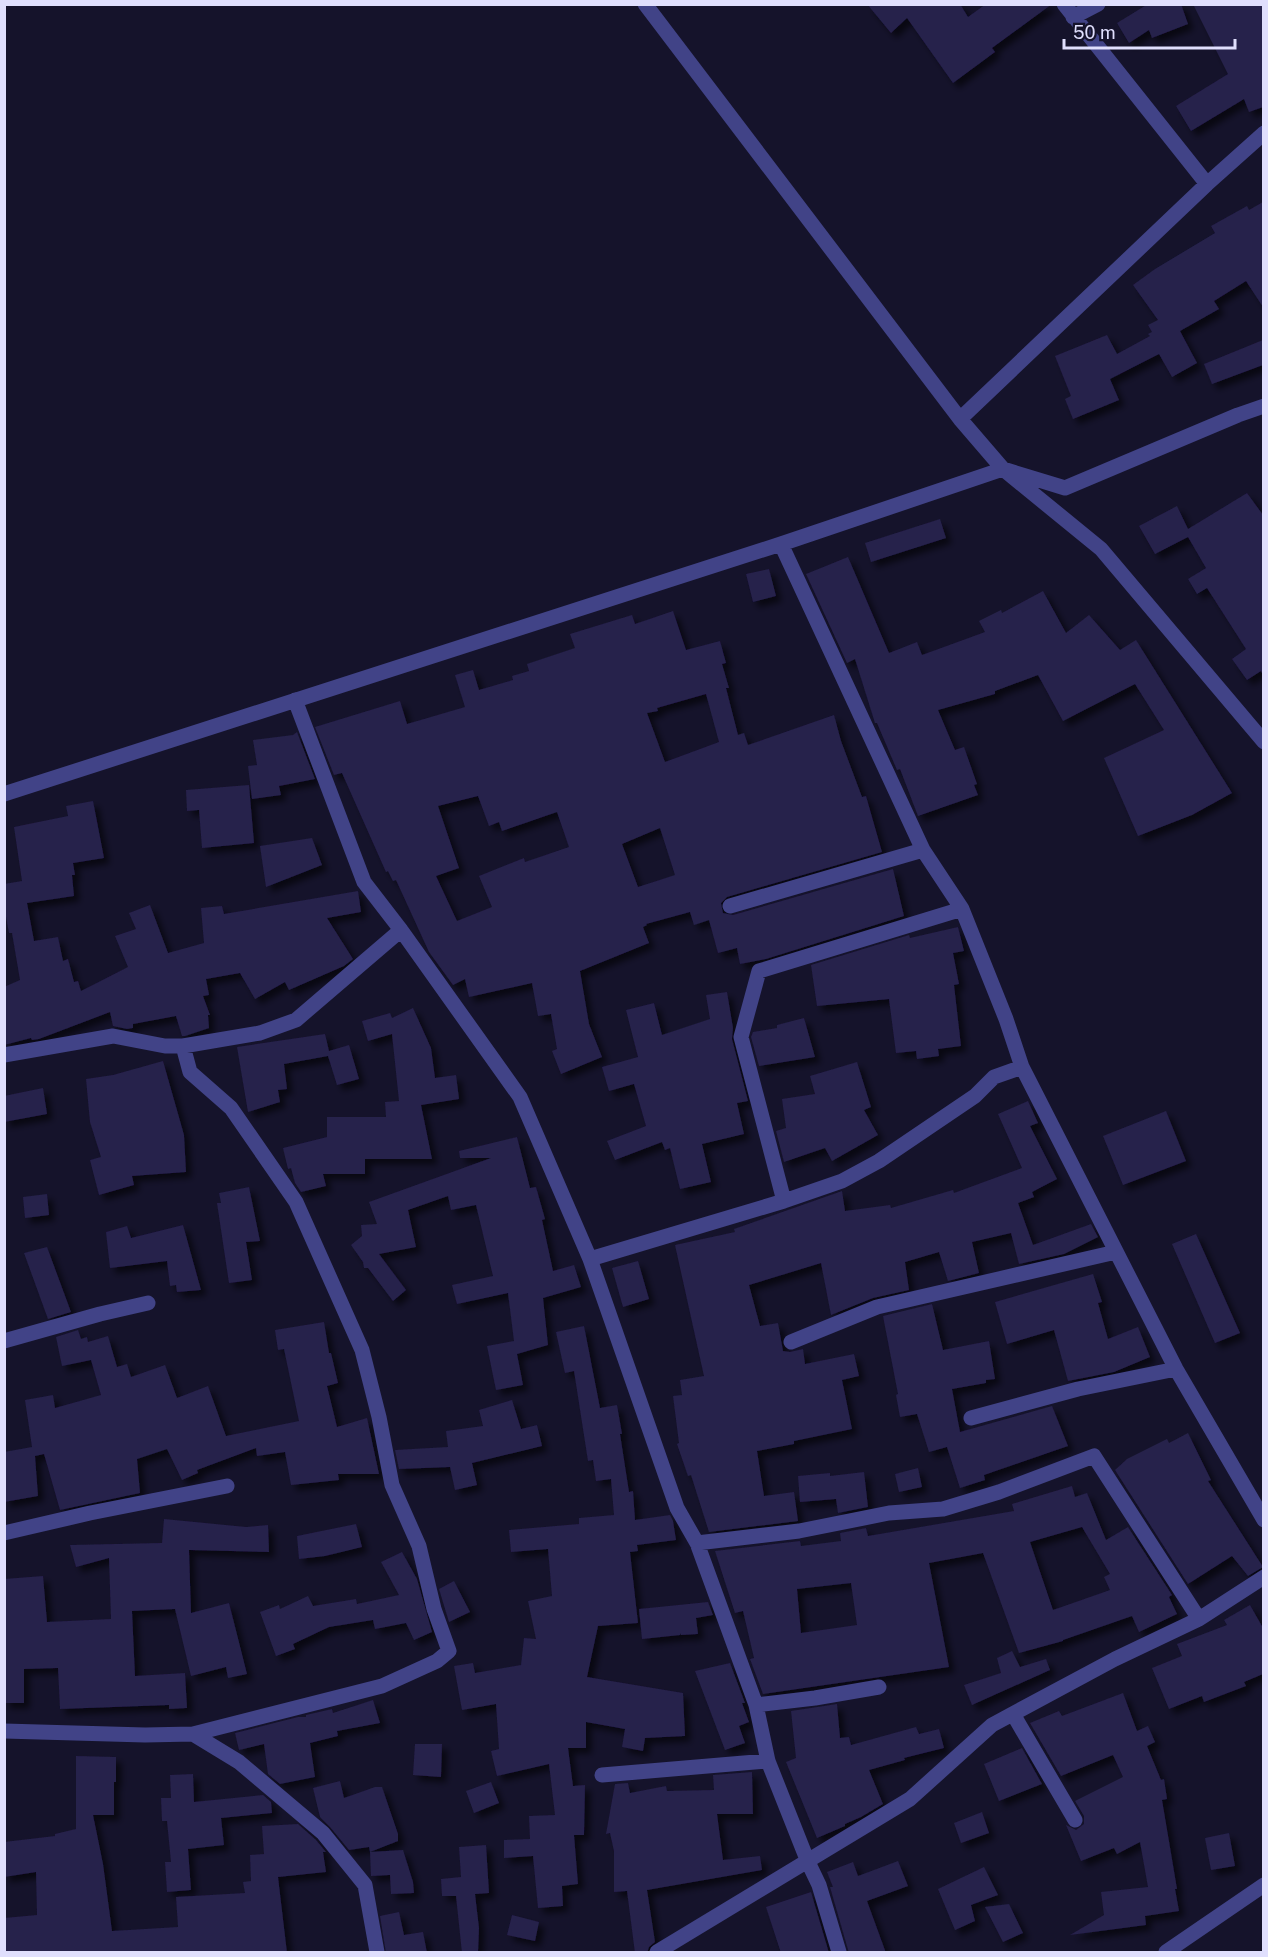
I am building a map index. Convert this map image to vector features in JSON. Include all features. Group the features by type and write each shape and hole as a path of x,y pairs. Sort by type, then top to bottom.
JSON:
{"street":[{"path":"645,4 960,419 1003,469 1101,549 1263,742"},
{"path":"1098,4 1068,11 1207,184"},
{"path":"960,419 1263,133"},
{"path":"4,794 781,544 1003,469 1065,488 1263,406"},
{"path":"781,544 923,850 962,909 1006,1019 1022,1067 1176,1370 1263,1520"},
{"path":"295,700 364,882 520,1097 590,1259 677,1508 697,1543 756,1705 768,1761 808,1863 819,1885 839,1953"},
{"path":"729,906 923,850"},
{"path":"784,1201 741,1037 759,971 962,909"},
{"path":"4,1055 113,1036 165,1046 183,1046 260,1033 296,1020 401,930"},
{"path":"4,1731 193,1734 382,1686 438,1661 449,1651 434,1609 419,1545 392,1485 379,1417 362,1350 296,1202 231,1108 190,1072 183,1046"},
{"path":"590,1259 784,1201 842,1181 879,1161 975,1096 994,1077 1022,1067"},
{"path":"791,1342 878,1307 1116,1252"},
{"path":"4,1341 148,1303"},
{"path":"971,1418 1078,1389 1176,1370"},
{"path":"697,1543 799,1531 890,1513 944,1509 999,1492 1094,1456 1199,1619"},
{"path":"4,1533 90,1513 227,1486"},
{"path":"657,1953 910,1799 992,1725 1114,1659 1199,1619 1263,1577"},
{"path":"756,1705 879,1688"},
{"path":"1013,1714 1075,1820"},
{"path":"193,1734 239,1762 323,1833 364,1885 377,1953"},
{"path":"602,1775 768,1761"},
{"path":"1166,1953 1263,1885"}],"building":[{"path":"867,4 960,4 968,17 986,4 1052,4 992,48 995,52 953,83 907,18 891,33"},
{"path":"1148,4 1181,4 1188,24 1152,38 1149,30 1129,43 1117,23"},
{"path":"1193,4 1263,4 1263,107 1249,112 1244,99 1191,131 1176,106 1228,74"},
{"path":"1263,202 1263,307 1246,281 1214,301 1219,309 1180,331 1197,363 1172,377 1159,354 1110,379 1119,400 1073,419 1065,399 1071,396 1055,356 1107,335 1117,354 1150,336 1148,334 1152,332 1148,325 1158,320 1133,285 1215,233 1211,226 1247,206 1249,210"},
{"path":"1263,340 1263,365 1212,384 1204,364"},
{"path":"1247,493 1263,515 1263,675 1261,671 1247,680 1232,659 1246,649 1207,588 1197,594 1188,579 1206,568 1188,537 1155,554 1139,526 1177,506 1188,529"},
{"path":"940,519 946,538 871,562 865,543"},
{"path":"848,557 889,653 917,642 922,655 985,632 979,621 1001,610 1002,613 1043,591 1066,633 1089,615 1120,650 1136,640 1232,793 1192,815 1138,836 1104,758 1164,730 1135,684 1063,721 1038,675 995,691 995,694 938,710 955,750 964,747 977,784 974,785 978,795 918,816 900,769 897,770 877,723 875,723 855,659 847,663 806,574"},
{"path":"769,569 776,596 753,602 746,574"},
{"path":"673,611 686,650 720,641 726,663 722,664 729,688 726,688 738,735 744,733 748,745 834,715 862,797 866,796 882,852 727,897 721,903 723,913 733,915 893,869 904,916 766,959 740,964 737,948 718,953 709,920 694,925 690,912 646,924 643,927 649,943 580,971 589,1024 602,1057 561,1074 552,1051 557,1049 551,1014 538,1016 532,983 469,997 465,979 453,985 429,952 396,880 393,881 388,871 386,872 342,773 334,775 315,727 400,701 407,724 465,707 455,675 473,670 479,690 513,680 512,676 529,671 527,664 575,648 570,634 632,615 635,624","holes":["706,694 719,742 665,762 647,713","478,796 489,826 499,822 502,831 557,812 569,847 525,862 524,858 479,876 492,907 457,921 436,876 459,868 438,806","660,828 675,875 638,887 622,844"]},
{"path":"297,732 315,779 279,786 281,795 252,799 248,766 257,765 253,740 293,735"},
{"path":"249,785 254,843 202,848 199,810 187,811 186,790"},
{"path":"93,801 104,858 73,863 74,896 27,903 34,941 58,937 63,961 68,959 74,982 78,981 81,991 128,967 115,936 136,929 129,913 150,905 168,953 204,943 201,908 222,906 224,914 358,891 361,912 327,918 353,959 344,966 289,990 285,982 255,999 240,973 206,979 209,995 203,996 210,1015 208,1015 209,1028 185,1036 182,1036 176,1016 133,1024 133,1028 127,1029 113,1026 110,1012 39,1039 32,1040 31,1038 4,1045 4,987 20,980 12,933 9,933 4,906 4,884 22,881 14,827 68,816 66,806"},
{"path":"312,838 322,865 266,887 260,846"},
{"path":"958,927 964,951 953,953 959,984 954,985 961,1046 938,1049 939,1056 917,1059 916,1051 896,1053 889,999 817,1006 811,965 909,935 910,938"},
{"path":"727,992 733,1028 732,1039 748,1101 737,1103 744,1134 702,1144 711,1182 680,1189 670,1148 665,1150 662,1142 615,1160 607,1141 646,1126 634,1084 609,1091 602,1067 638,1057 626,1010 654,1003 662,1035 710,1019 706,995"},
{"path":"413,1008 431,1048 435,1078 456,1075 459,1099 421,1105 432,1159 365,1159 365,1174 323,1174 326,1186 301,1192 295,1183 291,1168 288,1169 283,1148 327,1137 327,1117 386,1117 385,1102 399,1101 392,1034 368,1041 362,1021 390,1013 392,1018"},
{"path":"804,1018 815,1057 759,1066 751,1037 753,1032 777,1028 777,1025"},
{"path":"325,1034 329,1051 349,1045 359,1079 337,1085 328,1056 284,1064 287,1089 278,1090 280,1102 248,1112 237,1047"},
{"path":"163,1061 184,1135 186,1172 132,1176 134,1185 99,1195 90,1160 101,1157 90,1122 86,1079 113,1075"},
{"path":"857,1062 871,1107 864,1110 878,1135 832,1161 825,1148 784,1162 776,1131 786,1128 782,1099 815,1094 810,1076"},
{"path":"43,1088 47,1114 4,1122 4,1096"},
{"path":"1028,1101 1038,1123 1030,1126 1057,1179 1032,1192 1034,1197 1018,1203 1033,1245 1091,1224 1098,1237 1064,1254 1019,1264 1011,1233 972,1242 979,1273 948,1281 939,1252 905,1262 909,1290 873,1298 831,1315 821,1263 749,1285 760,1326 778,1323 783,1351 803,1349 805,1364 854,1354 859,1376 842,1380 852,1429 757,1451 764,1496 794,1492 798,1521 709,1532 691,1475 688,1476 677,1444 679,1443 673,1396 682,1395 680,1380 704,1376 675,1245 735,1232 734,1229 842,1191 845,1211 890,1205 891,1208 953,1190 954,1193 1022,1168 998,1114"},
{"path":"1166,1111 1186,1161 1123,1185 1103,1136"},
{"path":"517,1137 530,1188 536,1187 545,1219 542,1220 553,1271 574,1265 581,1287 543,1298 548,1345 517,1354 523,1385 496,1390 487,1346 514,1341 508,1293 457,1304 452,1285 493,1276 476,1205 451,1210 448,1196 408,1210 416,1247 379,1254 406,1290 393,1301 368,1268 364,1268 363,1262 351,1245 362,1236 361,1225 377,1224 369,1202 491,1158 460,1158 459,1151"},
{"path":"249,1187 260,1241 246,1242 252,1280 229,1283 217,1203 221,1203 219,1193"},
{"path":"47,1194 49,1215 25,1218 23,1197"},
{"path":"183,1225 201,1290 177,1292 176,1285 170,1286 167,1261 110,1268 106,1232 127,1226 131,1238"},
{"path":"1196,1234 1240,1333 1215,1343 1172,1244"},
{"path":"47,1247 71,1312 48,1319 24,1253"},
{"path":"638,1261 649,1299 623,1307 612,1268"},
{"path":"1093,1274 1102,1302 1098,1303 1108,1339 1138,1327 1150,1357 1114,1372 1068,1381 1054,1330 1007,1344 995,1302"},
{"path":"932,1304 943,1350 989,1341 995,1379 986,1380 986,1383 952,1389 960,1432 1052,1406 1068,1446 984,1475 985,1480 960,1488 947,1447 929,1452 917,1414 900,1417 896,1395 898,1394 883,1316"},
{"path":"324,1322 329,1353 331,1353 338,1383 327,1386 337,1427 367,1418 379,1474 338,1474 339,1480 291,1485 285,1452 257,1456 256,1448 197,1470 198,1473 182,1480 167,1449 137,1459 140,1493 60,1510 44,1454 35,1456 38,1496 4,1502 4,1452 32,1447 25,1400 53,1395 55,1408 101,1395 91,1360 62,1366 56,1337 78,1330 81,1339 87,1337 88,1342 108,1336 117,1367 127,1364 131,1377 165,1365 177,1398 208,1386 226,1436 299,1421 284,1349 278,1350 275,1330"},
{"path":"584,1326 600,1408 617,1405 629,1492 633,1491 635,1520 670,1515 676,1540 637,1545 638,1551 630,1552 638,1623 598,1626 587,1677 683,1693 685,1736 645,1738 643,1751 622,1747 625,1729 586,1722 586,1748 568,1748 573,1786 585,1785 584,1835 574,1835 578,1884 562,1886 563,1906 538,1908 533,1856 504,1858 504,1840 530,1839 529,1816 555,1815 549,1764 497,1776 491,1751 499,1749 496,1704 462,1710 454,1666 473,1663 475,1673 521,1665 524,1638 536,1639 528,1601 552,1596 548,1549 511,1552 509,1530 579,1524 579,1518 614,1515 611,1479 596,1481 593,1460 588,1461 574,1371 565,1373 556,1332"},
{"path":"512,1400 521,1429 537,1425 542,1446 472,1463 477,1485 455,1490 450,1467 399,1469 395,1450 448,1447 446,1431 483,1426 479,1410"},
{"path":"1188,1433 1211,1480 1208,1481 1263,1567 1248,1576 1232,1556 1188,1584 1115,1470 1127,1459 1167,1439 1169,1443"},
{"path":"918,1468 922,1487 899,1492 895,1474"},
{"path":"864,1472 868,1507 838,1513 836,1499 800,1502 798,1476 830,1473 830,1476"},
{"path":"1072,1486 1075,1497 1087,1493 1106,1540 1128,1527 1172,1595 1169,1597 1177,1614 1139,1632 1132,1616 1063,1641 1019,1653 983,1553 929,1563 949,1667 763,1694 750,1659 754,1658 743,1611 735,1613 715,1551 800,1541 801,1546 841,1541 840,1533 866,1528 868,1536 1014,1511 1012,1504","holes":["1082,1527 1110,1574 1104,1577 1110,1590 1053,1610 1030,1542","851,1583 857,1625 801,1633 797,1589"]},
{"path":"164,1519 246,1527 268,1525 269,1552 189,1550 191,1613 229,1603 247,1674 228,1678 226,1667 191,1676 175,1609 132,1611 135,1676 185,1673 187,1708 169,1709 169,1705 60,1709 58,1668 24,1669 24,1703 4,1703 4,1579 43,1576 47,1622 111,1619 109,1558 76,1567 70,1545 162,1543"},
{"path":"356,1524 362,1547 325,1556 299,1559 297,1536"},
{"path":"402,1552 417,1579 432,1632 414,1640 406,1623 375,1629 373,1620 329,1627 293,1644 295,1649 276,1656 260,1612 279,1605 280,1609 308,1596 313,1606 356,1599 357,1604 399,1595 381,1562"},
{"path":"454,1581 470,1612 449,1622 439,1589"},
{"path":"708,1602 713,1615 696,1618 698,1634 681,1635 680,1633 680,1635 642,1639 639,1609"},
{"path":"1250,1605 1263,1628 1263,1674 1244,1682 1246,1686 1204,1702 1202,1696 1169,1709 1152,1668 1182,1656 1177,1644 1227,1625 1224,1620"},
{"path":"1012,1651 1020,1667 1046,1659 1050,1670 972,1705 964,1685 1001,1673 997,1658"},
{"path":"730,1663 745,1703 742,1703 749,1722 739,1726 745,1743 725,1750 695,1671"},
{"path":"1123,1693 1137,1731 1148,1726 1155,1742 1147,1746 1161,1780 1164,1779 1167,1799 1162,1800 1179,1911 1145,1916 1146,1925 1070,1935 1104,1915 1101,1892 1148,1887 1140,1842 1117,1854 1114,1848 1081,1861 1066,1825 1076,1830 1084,1824 1084,1816 1075,1801 1123,1777 1113,1755 1061,1776 1030,1723 1059,1711 1062,1716"},
{"path":"373,1700 380,1723 337,1731 338,1736 310,1743 315,1777 280,1784 268,1774 264,1744 239,1750 235,1733 332,1709 333,1713"},
{"path":"837,1704 840,1738 849,1737 851,1745 916,1727 919,1734 939,1729 944,1748 869,1770 883,1804 845,1826 817,1838 786,1762 796,1758 791,1711"},
{"path":"415,1744 442,1744 441,1777 413,1775"},
{"path":"1022,1748 1042,1784 999,1801 984,1764"},
{"path":"76,1756 116,1757 114,1815 93,1815 103,1864 112,1931 178,1927 176,1897 245,1893 243,1882 251,1881 250,1855 264,1854 262,1826 298,1824 326,1852 323,1852 326,1872 278,1877 287,1953 4,1953 4,1918 37,1915 36,1872 4,1877 4,1842 55,1836 55,1834 76,1829"},
{"path":"752,1772 753,1814 717,1814 723,1860 760,1856 762,1870 647,1890 655,1942 649,1947 647,1953 635,1953 627,1891 614,1892 614,1851 610,1833 606,1834 615,1784 628,1783 630,1793 666,1786 667,1791 714,1790 713,1775"},
{"path":"193,1774 194,1802 263,1795 271,1802 272,1813 221,1818 224,1845 188,1849 191,1890 167,1892 165,1862 171,1862 167,1821 162,1821 161,1798 171,1798 170,1775"},
{"path":"340,1781 344,1798 375,1787 382,1787 398,1834 398,1841 370,1852 369,1847 349,1850 320,1817 313,1788"},
{"path":"491,1782 499,1803 474,1813 466,1791"},
{"path":"982,1812 989,1833 961,1843 954,1823"},
{"path":"1229,1833 1235,1866 1211,1870 1205,1838"},
{"path":"486,1845 489,1893 475,1894 479,1928 478,1953 462,1953 456,1896 442,1896 441,1879 461,1877 459,1847"},
{"path":"403,1850 414,1893 391,1894 390,1875 371,1876 370,1852"},
{"path":"898,1861 908,1886 867,1901 886,1953 849,1953 830,1887 833,1887 827,1872 853,1862 858,1876"},
{"path":"984,1867 998,1895 971,1905 975,1921 955,1930 938,1889"},
{"path":"811,1892 829,1953 781,1953 766,1907"},
{"path":"1009,1904 1023,1933 1003,1942 985,1907"},
{"path":"399,1912 404,1935 423,1932 427,1953 386,1953 380,1916"},
{"path":"512,1915 539,1922 535,1941 507,1935"}]}
